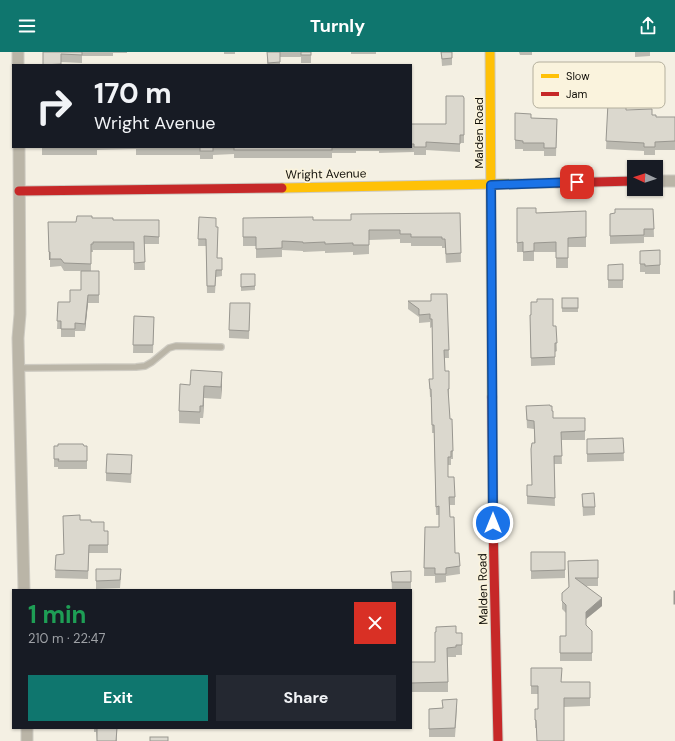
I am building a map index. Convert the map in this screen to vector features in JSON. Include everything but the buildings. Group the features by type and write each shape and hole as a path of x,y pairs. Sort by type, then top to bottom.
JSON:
{"street":[{"path":"18,52 18,64"},
{"name":"Malden Road","path":"490,52 493,523 498,741"},
{"path":"19,148 19,368 24,589"},
{"name":"Wright Avenue","path":"19,192 491,185 627,181"},
{"path":"663,181 675,181"},
{"path":"27,729 27,741"}],"lane":[{"path":"19,368 136,367 145,366 169,348 176,346 221,347"}],"traffic: slow":[{"path":"490,52 492,397"},
{"path":"282,188 557,183"}],"traffic: jam":[{"path":"557,183 627,181"},
{"path":"19,191 282,188"},
{"path":"492,397 498,741"}],"route":[{"path":"493,523 491,185 577,182"}]}
